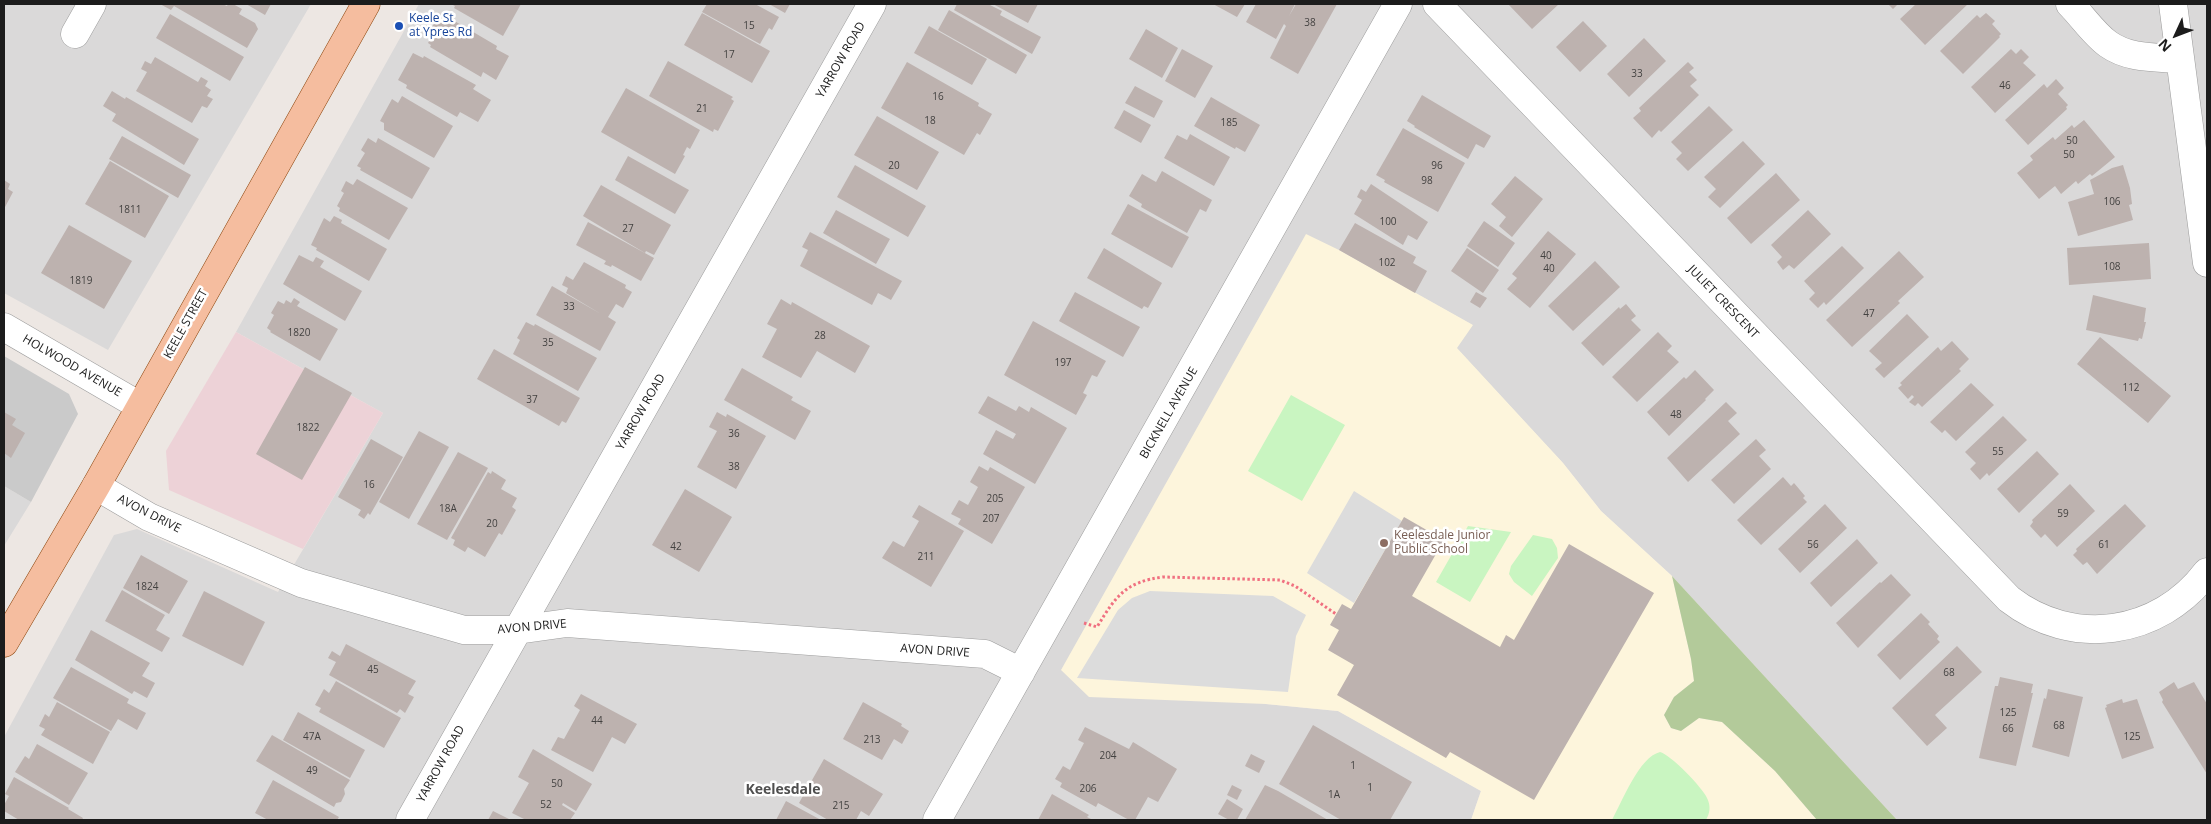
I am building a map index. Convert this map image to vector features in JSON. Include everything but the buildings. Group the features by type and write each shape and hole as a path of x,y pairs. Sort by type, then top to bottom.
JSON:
{"main road":[{"name":"KEELE STREET","path":"4,643 96,486 366,4"}],"street":[{"path":"75,34 92,4"},
{"name":"YARROW ROAD","path":"410,820 872,4"},
{"name":"BICKNELL AVENUE","path":"937,820 1398,4"},
{"name":"JULIET CRESCENT","path":"1437,4 2009,600 2041,619 2072,628 2106,630 2141,623 2176,603 2207,572"},
{"path":"2070,4 2107,43 2126,54 2180,58"},
{"path":"2172,4 2207,263"},
{"name":"HOLWOOD AVENUE","path":"4,327 140,406"},
{"name":"AVON DRIVE","path":"96,486 149,517 301,583 464,630 517,630 567,623 985,654 1021,672"}],"path":[{"path":"1081,622 1097,627 1107,611 1131,584 1146,579 1163,577 1280,580 1295,586 1336,614"}],"shaded area":[{"path":"4,4 311,4 108,350 4,293"},
{"path":"419,4 2207,4 2207,820 1897,820 1672,576 1601,511 1563,463 1456,348 1472,325 1339,250 1266,704 1338,711 1481,791 1471,820 4,820 4,737 114,535 137,529 278,592 383,413 236,332"},
{"name":"Keelesdale Junior Public School","path":"1306,234 1339,250 1473,325 1457,348 1563,463 1601,511 1672,576 1691,659 1694,681 1674,697 1664,715 1671,728 1681,731 1699,718 1722,722 1775,771 1817,820 1471,820 1481,791 1338,711 1266,704 1089,697 1061,670"},
{"path":"236,332 383,413 303,549 169,490 166,451"},
{"path":"4,356 69,394 78,414 31,502 4,486"},
{"path":"4,486 31,502 4,546"},
{"path":"1354,491 1402,521 1354,603 1307,573"},
{"path":"1150,591 1273,596 1306,615 1296,636 1288,692 1077,678 1118,610 1132,598"}],"green space":[{"path":"1291,395 1345,425 1302,501 1248,471"},
{"path":"1468,526 1511,532 1470,602 1436,582"},
{"path":"1533,535 1552,539 1557,548 1558,558 1532,596 1514,582 1509,574 1511,566"},
{"path":"1672,576 1897,820 1817,820 1775,771 1722,722 1699,718 1681,731 1671,728 1664,715 1674,697 1694,681 1691,659"},
{"path":"1660,752 1678,765 1704,793 1709,807 1706,820 1612,820 1638,771 1645,762"}],"place":[{"name":"Keele St at Ypres Rd","path":"399,26"},
{"name":"Keelesdale Junior Public School","path":"1384,543"}],"district":[{"name":"Keelesdale","path":"783,790"}]}
